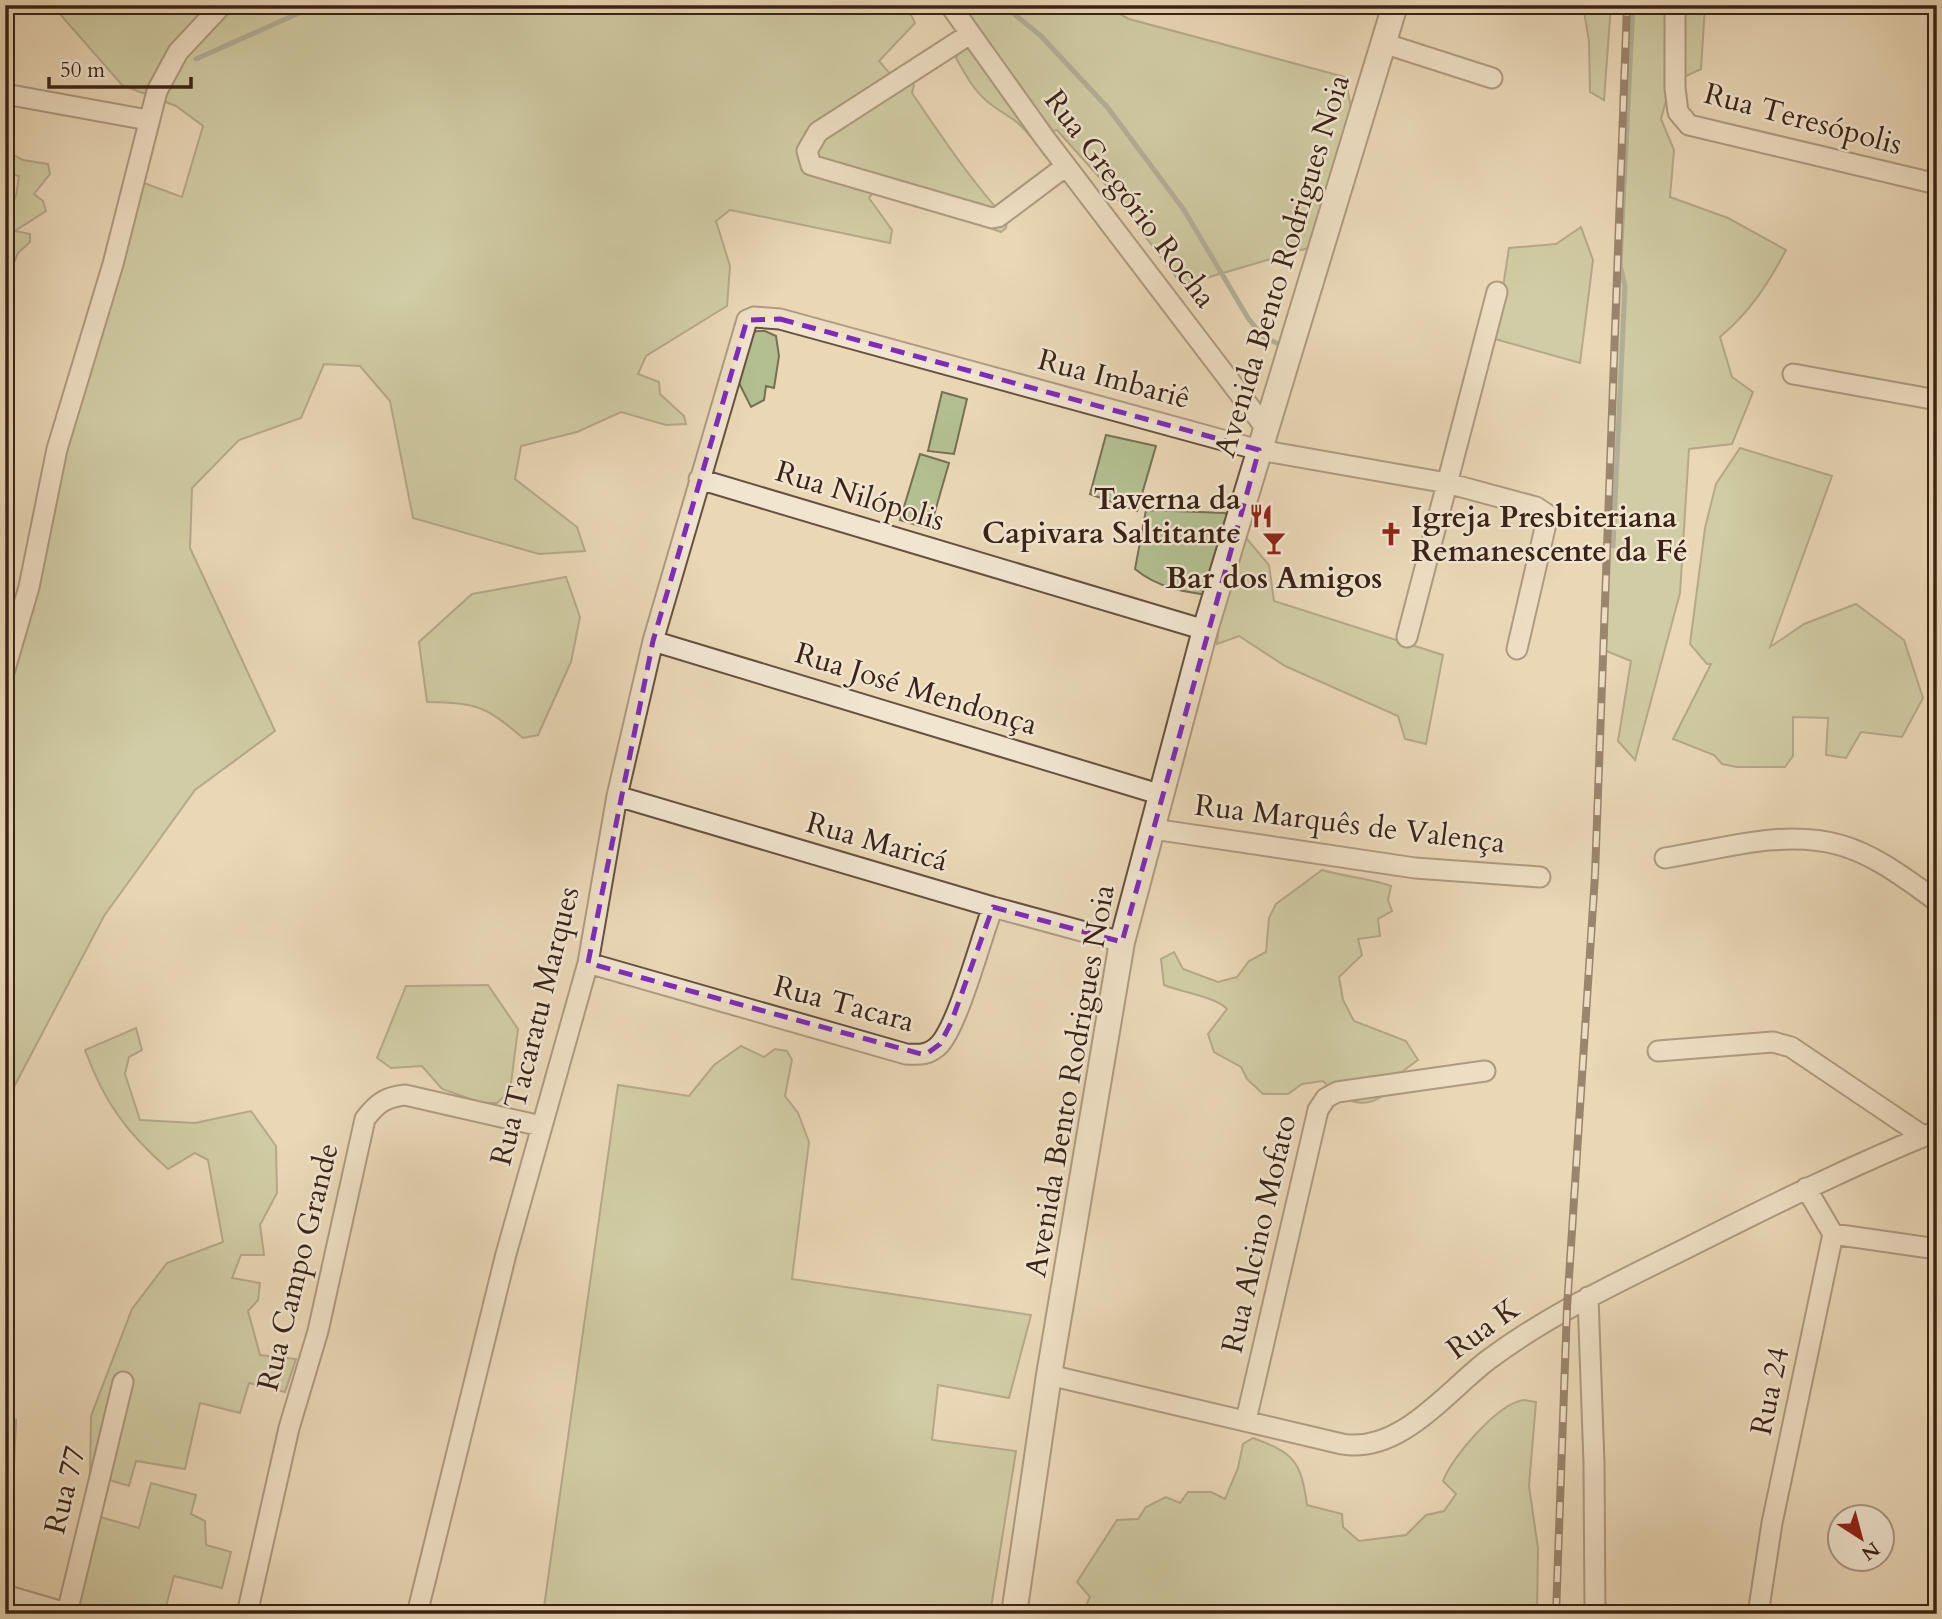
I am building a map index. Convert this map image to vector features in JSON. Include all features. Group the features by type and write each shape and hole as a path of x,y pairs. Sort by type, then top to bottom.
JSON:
{"street":[{"path":"5,668 29,587 57,449 113,264 156,91 178,52 222,5"},
{"name":"Rua Gregório Rocha","path":"950,5 1262,438"},
{"name":"Avenida Bento Rodrigues Noia","path":"1014,1614 1049,1375 1122,942 1205,630 1395,5"},
{"name":"Rua Teresópolis","path":"1675,5 1675,88 1678,112 1689,125 1937,184"},
{"path":"970,34 818,132 807,151 811,165 992,218 998,217 1066,166"},
{"path":"1383,43 1492,78"},
{"path":"5,94 148,120"},
{"path":"1407,637 1497,292"},
{"name":"Rua Imbariê","path":"742,331 747,320 754,317 780,319 1536,507 1548,515 1517,649"},
{"name":"Rua Tacaratu Marques","path":"417,1614 541,1126 588,963 617,796 653,641 742,331"},
{"path":"1793,373 1937,400"},
{"name":"Rua Nilópolis","path":"699,480 1205,630"},
{"name":"Rua José Mendonça","path":"653,641 1162,795"},
{"name":"Rua Maricá","path":"617,796 993,907 1122,942"},
{"name":"Rua Marquês de Valença","path":"1153,829 1415,868 1540,877"},
{"path":"1665,858 1787,838 1815,841 1840,845 1878,862 1937,901"},
{"name":"Rua Tacara","path":"588,963 906,1054 925,1055 940,1044 951,1023 993,907"},
{"path":"1658,1051 1773,1042 1791,1047 1930,1134"},
{"name":"Rua Alcino Mofato","path":"1246,1420 1318,1110 1326,1098 1337,1092 1485,1072"},
{"name":"Rua Campo Grande","path":"247,1614 289,1428 318,1331 365,1119 375,1106 390,1097 405,1096 541,1126"},
{"name":"Rua K","path":"1049,1375 1342,1444 1357,1447 1378,1445 1421,1416 1521,1336 1588,1297 1806,1188 1930,1134"},
{"path":"1806,1188 1833,1234 1937,1249"},
{"name":"Rua 24","path":"1758,1614 1772,1523 1833,1234"},
{"path":"1588,1297 1594,1463 1595,1614"},
{"name":"Rua 77","path":"5,1595 69,1613 123,1382"}],"highlighted area":[{"path":"780,319 1259,450 1122,942 993,907 951,1023 940,1044 925,1055 588,963 653,641 747,320"}],"green space":[{"path":"52,5 203,5 211,21 230,5 906,5 915,23 879,61 897,82 910,81 914,85 912,93 934,126 1007,220 1006,228 1001,232 877,187 869,198 892,230 890,243 730,210 716,221 730,266 727,306 646,356 638,374 659,382 660,394 684,416 686,424 666,425 621,412 577,432 521,446 515,479 577,527 585,551 539,554 413,518 390,401 360,366 324,364 301,418 239,440 192,488 190,548 275,731 195,790 104,916 5,1104 5,711 75,415 144,183 182,197 203,126 176,106 122,85"},
{"path":"962,5 1103,5 1129,19 1345,77 1352,113 1315,246 1182,285 1108,187 1057,130 1030,136 976,90 956,58 973,19"},
{"path":"1583,5 1611,5 1604,100 1590,92 1589,41"},
{"path":"1634,5 1705,6 1701,69 1671,83 1661,119 1674,150 1670,197 1728,218 1786,250 1758,297 1720,337 1732,377 1753,392 1732,444 1689,449 1680,593 1635,760 1618,741 1631,661 1604,650 1618,286"},
{"path":"5,150 23,160 48,164 50,174 34,194 43,201 46,211 15,231 30,234 30,242 18,253 10,272 5,273 5,230 13,231 5,220 16,196 19,176 5,173"},
{"path":"1581,227 1593,260 1580,363 1495,339 1509,248 1556,244"},
{"path":"757,331 776,336 779,356 774,388 766,386 764,400 751,407 738,381 746,336"},
{"path":"942,392 967,399 954,454 928,451"},
{"path":"1106,435 1156,446 1137,511 1090,494"},
{"path":"1740,448 1832,476 1770,647 1804,624 1856,604 1904,640 1923,698 1902,737 1861,732 1846,758 1826,755 1828,718 1793,717 1793,756 1785,767 1737,767 1722,764 1714,755 1673,739 1711,664 1707,664 1690,644 1705,528 1716,484"},
{"path":"920,454 949,463 930,529 900,520"},
{"path":"1146,510 1225,513 1269,565 1274,601 1443,655 1426,744 1405,739 1398,716 1285,666 1239,636 1217,644 1222,597 1165,586 1135,569"},
{"path":"566,577 580,617 571,662 538,735 523,738 489,712 469,705 427,702 419,642 472,594"},
{"path":"1322,870 1391,886 1388,900 1392,911 1378,919 1380,936 1358,939 1362,955 1339,977 1343,1000 1354,1021 1406,1041 1418,1060 1399,1074 1384,1095 1367,1102 1351,1101 1336,1093 1323,1081 1302,1084 1288,1094 1263,1094 1247,1079 1241,1067 1214,1052 1208,1034 1227,1009 1207,998 1164,985 1161,959 1174,952 1183,969 1218,982 1237,977 1249,961 1266,952 1269,918 1276,904"},
{"path":"488,985 518,1029 510,1091 497,1103 482,1103 442,1089 422,1066 391,1068 377,1058 406,986"},
{"path":"136,1028 142,1050 129,1057 125,1074 140,1120 195,1123 251,1111 276,1146 277,1193 260,1225 264,1255 241,1255 232,1278 260,1283 258,1300 248,1311 260,1355 296,1359 285,1392 249,1383 240,1413 200,1403 185,1469 136,1461 129,1486 90,1474 91,1416 132,1309 167,1263 223,1242 208,1160 195,1153 168,1169 128,1129 92,1069 85,1050"},
{"path":"741,1046 764,1057 775,1049 787,1051 792,1060 785,1096 798,1113 809,1142 792,1279 1031,1315 1009,1398 938,1385 932,1440 1016,1451 990,1614 543,1614 618,1085 689,1096 714,1065"},
{"path":"1524,1400 1536,1402 1529,1486 1538,1548 1537,1614 1082,1614 1090,1597 1077,1582 1117,1520 1138,1519 1146,1507 1166,1497 1180,1503 1188,1492 1211,1492 1225,1499 1238,1468 1243,1444 1253,1438 1287,1454 1302,1478 1307,1505 1342,1514 1343,1527 1359,1541 1406,1535 1426,1515 1444,1511 1456,1494 1443,1481 1465,1446 1489,1421 1513,1403"},
{"path":"16,1420 13,1488 5,1509 5,1421"},
{"path":"151,1483 196,1495 191,1514 205,1521 206,1545 231,1552 222,1588 174,1576 164,1614 114,1614 69,1602 93,1515 139,1528"}],"waterway":[{"path":"196,59 317,5"},
{"path":"1003,5 1041,36 1108,108 1184,210 1248,318 1263,337 1281,345"},
{"path":"1613,546 1625,286 1620,265 1633,5"}],"railway":[{"path":"1556,1614 1567,1308 1595,875 1627,5"}],"place":[{"name":"Taverna da Capivara Saltitante","path":"1261,516"},
{"name":"Igreja Presbiteriana Remanescente da Fé","path":"1391,534"},
{"name":"Bar dos Amigos","path":"1274,543"}]}
